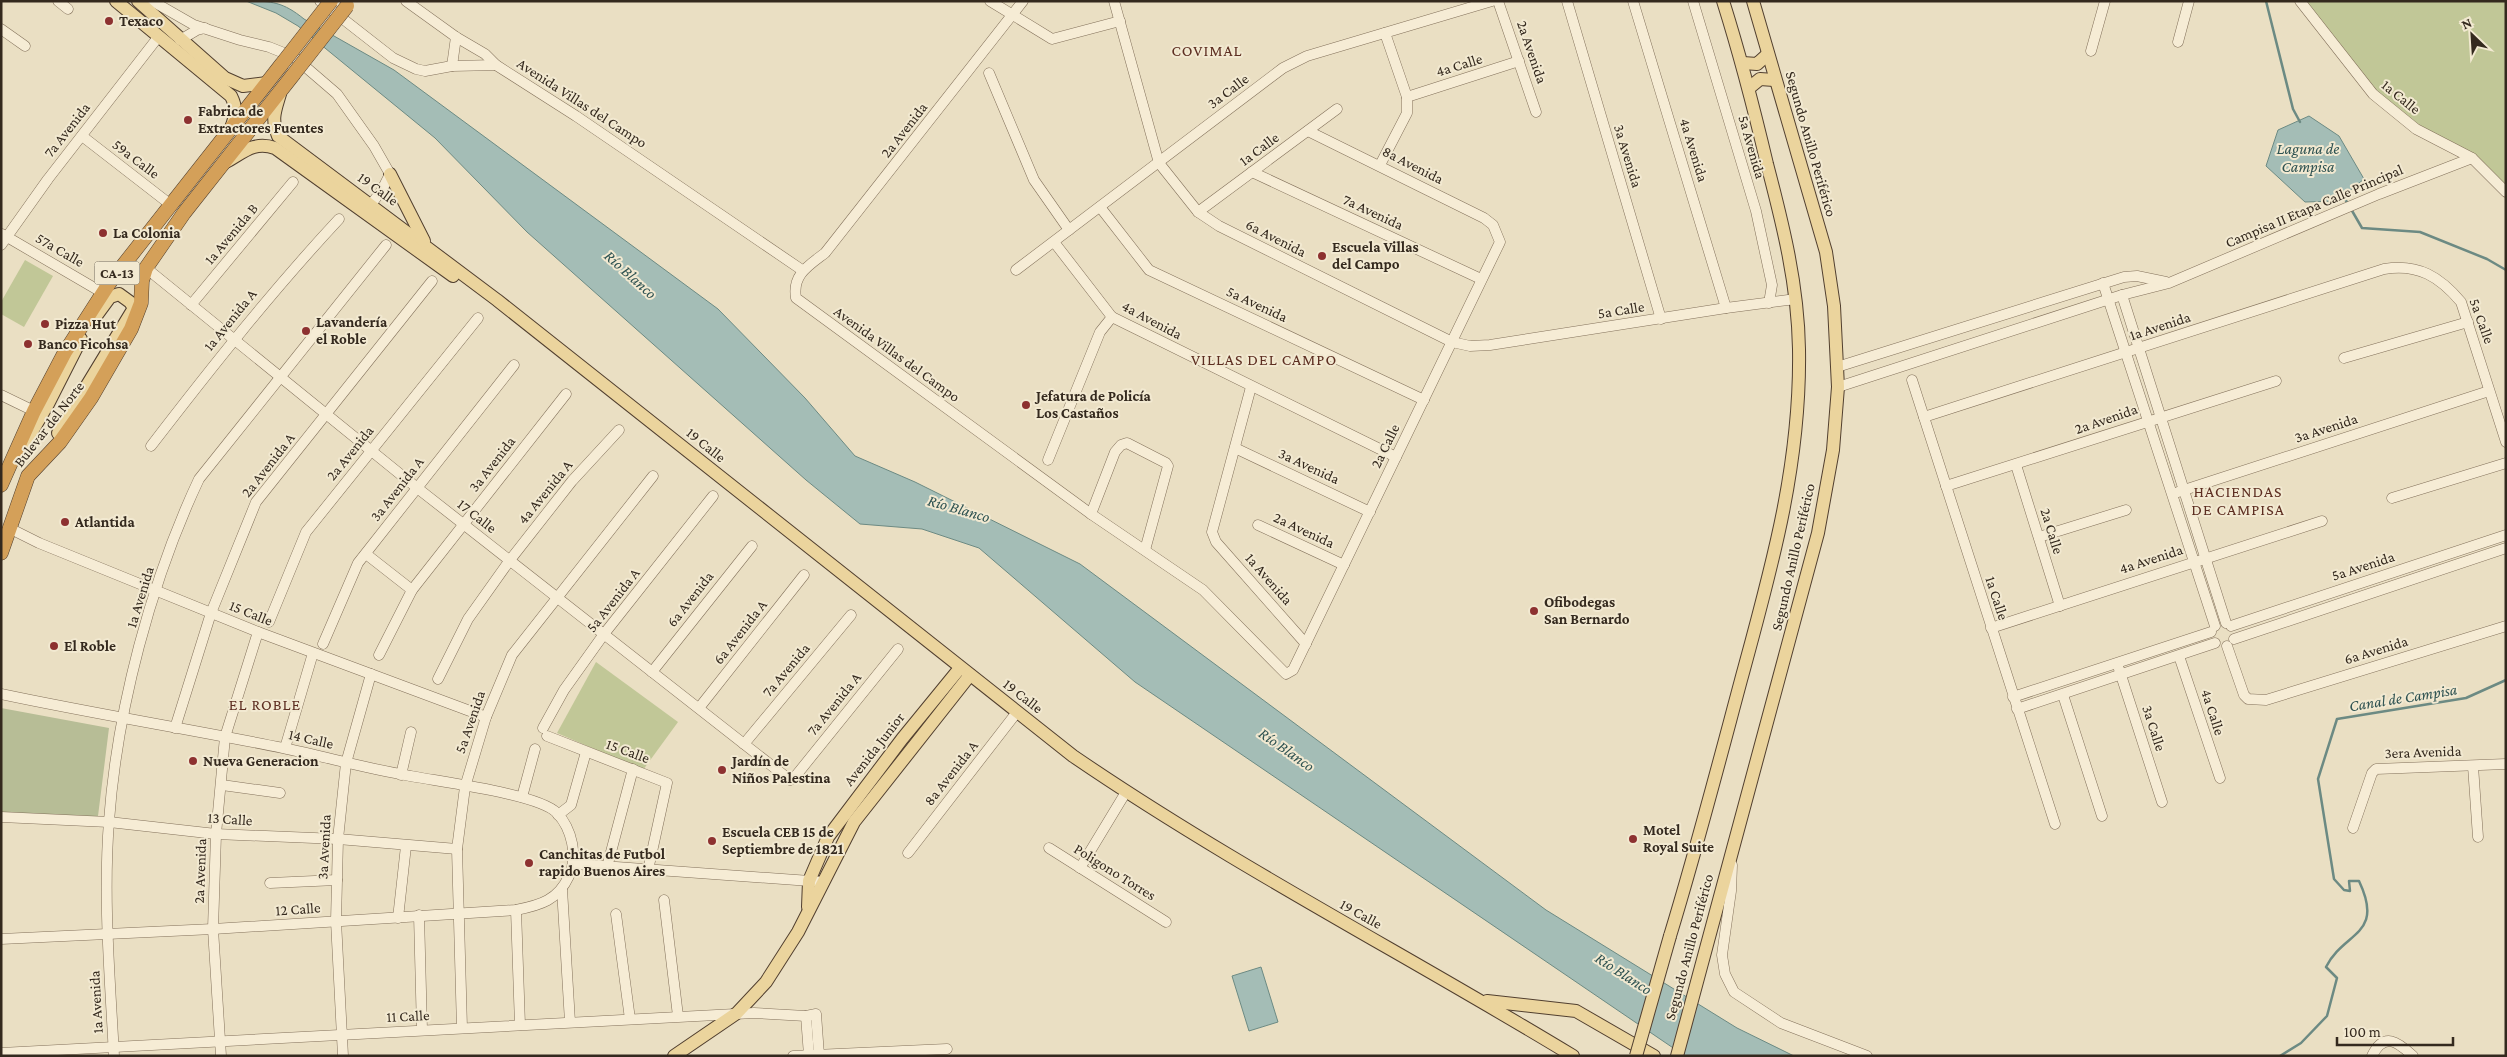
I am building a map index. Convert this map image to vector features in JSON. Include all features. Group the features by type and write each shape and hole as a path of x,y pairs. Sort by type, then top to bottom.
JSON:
{"highway":[{"name":"Bulevar del Norte","path":"4,479 34,411 68,346 103,293 331,1"},
{"name":"Bulevar del Norte","path":"1,553 28,476 60,442 106,374 138,315 146,268 184,213 349,4"}],"main road":[{"path":"116,1 159,36 235,91"},
{"path":"128,1 176,40 180,40"},
{"path":"138,1 235,91 236,112 230,130"},
{"name":"Segundo Anillo Periférico","path":"1636,1056 1694,856 1780,530 1794,459 1799,391 1796,299 1791,258 1743,63 1723,1"},
{"name":"Segundo Anillo Periférico","path":"1677,1056 1708,944 1732,846 1818,533 1832,450 1838,387 1834,306 1826,252 1774,80 1753,1"},
{"path":"1743,63 1757,64 1768,54"},
{"path":"1748,88 1760,79 1774,80"},
{"path":"235,91 267,83"},
{"name":"19 Calle","path":"282,89 272,115 273,124 278,136 458,280 497,300"},
{"name":"19 Calle","path":"226,162 255,146 264,145 275,148 426,246 497,300 1073,756 1126,792 1292,894 1482,1000 1573,1056"},
{"path":"390,174 426,246"},
{"path":"4,479 48,404 71,356 102,306 110,296 119,294 124,296 134,308 129,318 63,427 28,476"},
{"name":"Avenida Junior","path":"808,912 809,881 828,837 842,815 965,672"},
{"name":"Avenida Junior","path":"674,1056 737,1013 778,965 824,882 854,822 965,672"},
{"path":"1482,1000 1576,1011 1654,1056"}],"street":[{"path":"58,1 68,9"},
{"path":"152,1 175,16 205,28 240,40 269,47 294,57 337,94 374,146 390,174 368,209"},
{"name":"Avenida Villas del Campo","path":"320,1 394,58 425,71 452,66 496,65"},
{"name":"Avenida Villas del Campo","path":"406,1 456,37 485,54 496,65 576,116 802,270 794,289 796,298 802,305 996,443 1090,514 1204,590 1281,671 1286,674 1293,670"},
{"path":"990,1 1052,39 1120,21"},
{"name":"2a Avenida","path":"802,270 825,253 1023,1"},
{"path":"1114,1 1159,164"},
{"name":"3a Calle","path":"1016,270 1159,164 1283,68 1307,56 1492,1"},
{"name":"2a Avenida","path":"1498,1 1536,112"},
{"name":"3a Avenida","path":"1567,1 1661,319"},
{"name":"4a Avenida","path":"1633,1 1726,308"},
{"name":"5a Avenida","path":"1693,1 1756,211 1772,286 1769,303"},
{"path":"2092,51 2105,1"},
{"path":"2178,42 2189,1"},
{"name":"1a Calle","path":"2300,1 2372,94 2416,129 2472,158 2506,192"},
{"path":"1,28 25,46"},
{"path":"180,40 197,30 205,28"},
{"path":"1380,165 1407,113 1407,97 1385,33"},
{"name":"7a Avenida","path":"3,238 159,36"},
{"path":"452,66 456,37"},
{"name":"4a Calle","path":"1407,97 1519,62"},
{"path":"989,73 1034,180 1069,230"},
{"name":"1a Calle","path":"1198,212 1337,109"},
{"name":"8a Avenida","path":"1308,131 1484,218 1493,225 1498,234"},
{"name":"59a Calle","path":"82,136 171,205"},
{"name":"Campisa II Etapa Calle Principal","path":"1838,387 2109,300 2169,283 2379,194 2472,158"},
{"name":"6a Avenida","path":"1159,164 1198,212 1219,226 1452,342"},
{"name":"7a Avenida","path":"1252,172 1480,279"},
{"name":"1a Avenida B","path":"191,305 293,182"},
{"name":"5a Avenida","path":"1100,207 1149,270 1424,400"},
{"name":"1a Avenida A","path":"151,446 234,338 294,267 339,219"},
{"name":"2a Calle","path":"1293,670 1340,564 1370,512 1452,342 1480,279 1500,242 1498,234"},
{"name":"57a Calle","path":"3,238 103,293"},
{"name":"4a Avenida","path":"1054,242 1112,317 1396,457"},
{"name":"1a Avenida","path":"113,1051 107,934 108,822 121,719 156,590 183,512 198,479 386,245"},
{"name":"5a Calle","path":"2406,267 2433,275 2450,289 2461,302 2506,442"},
{"name":"1a Avenida","path":"1924,417 2384,269 2406,267"},
{"name":"17 Calle","path":"146,268 416,487 790,780 794,778"},
{"path":"1837,368 2103,284 2137,276 2169,283"},
{"name":"2a Avenida A","path":"176,728 211,613 256,502 328,414 432,281"},
{"path":"2103,284 2194,561 2213,629 2215,643"},
{"path":"2017,709 2215,643 2220,646 2230,642 2234,632 2228,624 2205,558 2122,296"},
{"name":"5a Calle","path":"1452,342 1470,346 1490,345 1726,308 1796,299"},
{"path":"1048,460 1100,332 1112,317"},
{"name":"2a Avenida","path":"269,622 306,532 478,318"},
{"path":"2344,358 2468,322"},
{"path":"1899,349 1904,365"},
{"name":"3a Avenida A","path":"323,644 358,563 514,365"},
{"name":"1a Calle","path":"1912,380 2054,824"},
{"name":"2a Avenida","path":"1946,486 2276,380"},
{"path":"1235,448 1251,387"},
{"name":"3a Avenida","path":"2172,494 2489,391"},
{"name":"3a Avenida","path":"379,655 412,590 566,394"},
{"path":"1,395 34,411"},
{"name":"4a Avenida A","path":"438,679 468,619 510,560 572,481 619,430"},
{"path":"1090,514 1115,452 1121,445 1128,443 1166,463 1168,466 1145,550"},
{"name":"3a Avenida","path":"1235,448 1370,512"},
{"name":"1a Avenida","path":"1235,448 1212,532 1216,542 1306,644"},
{"path":"2392,498 2506,463"},
{"name":"2a Calle","path":"2016,465 2060,606"},
{"name":"5a Avenida","path":"462,1028 457,848 465,787 486,716 512,655 652,476"},
{"name":"5a Avenida A","path":"545,732 564,690 604,634 714,496"},
{"path":"2038,537 2126,510"},
{"name":"4a Avenida","path":"1992,628 2322,521"},
{"name":"2a Avenida","path":"1258,525 1340,564"},
{"name":"15 Calle","path":"9,528 258,632 486,716"},
{"name":"5a Avenida","path":"2228,624 2336,591 2506,535"},
{"name":"6a Avenida","path":"652,672 752,546"},
{"name":"5a Avenida","path":"2230,642 2340,602 2506,548"},
{"path":"366,554 412,590"},
{"path":"2449,554 2453,565"},
{"name":"6a Avenida A","path":"698,708 804,575"},
{"path":"2336,591 2340,602"},
{"name":"7a Avenida","path":"744,744 851,615"},
{"path":"2014,696 2117,663 2228,624"},
{"name":"6a Avenida","path":"2230,642 2244,696 2255,700 2266,700 2506,626"},
{"name":"2a Avenida","path":"221,1056 213,929 216,834 225,737 258,632"},
{"name":"7a Avenida A","path":"794,778 898,650"},
{"path":"285,748 313,653"},
{"name":"4a Calle","path":"2179,656 2220,778"},
{"name":"3a Calle","path":"2117,663 2162,802"},
{"name":"3a Avenida","path":"343,1056 336,921 338,839 346,763 371,674"},
{"name":"14 Calle","path":"1,694 121,719 285,748 346,763 522,797 546,806 558,815"},
{"path":"2063,695 2102,816"},
{"name":"8a Avenida A","path":"908,853 1017,712"},
{"path":"401,774 411,732"},
{"name":"15 Calle","path":"545,732 586,752 664,780 668,787 648,870"},
{"path":"522,797 535,749"},
{"path":"586,752 572,805 558,815 570,839 575,864 824,882"},
{"name":"3era Avenida","path":"2353,828 2372,773 2376,769 2506,764"},
{"path":"2473,766 2478,837"},
{"path":"608,867 633,769"},
{"path":"222,785 280,793"},
{"path":"1080,868 1126,792"},
{"name":"13 Calle","path":"1,817 108,822 216,834 338,839 406,846 457,848"},
{"path":"398,918 406,846"},
{"path":"1732,846 1732,891 1722,955 1725,974 1734,992 1781,1023 1844,1045 1867,1056"},
{"name":"Poligono Torres","path":"1049,848 1166,922"},
{"name":"12 Calle","path":"1,939 213,929 516,910 539,906 551,900 562,889 575,864"},
{"path":"270,883 337,880"},
{"path":"562,889 570,1022"},
{"path":"664,900 678,1016"},
{"path":"516,910 520,1025"},
{"path":"616,914 630,1019"},
{"path":"419,915 422,1030"},
{"name":"11 Calle","path":"1,1052 113,1051 220,1041 737,1013 811,1015 814,1055"},
{"path":"2372,1056 2378,1047 2389,1040 2395,1041 2412,1056"},
{"path":"793,1056 947,1049"}],"green space":[{"path":"2303,1 2506,1 2506,185 2416,129 2373,94"},
{"path":"25,260 53,276 24,327 1,314 1,302"},
{"path":"596,662 678,722 643,770 557,733"},
{"path":"1,708 109,728 97,824 1,818"}],"water":[{"name":"Río Blanco","path":"246,1 270,2 290,9 304,19 394,70 718,309 805,398 855,456 915,482 1080,564 1546,910 1737,1028 1794,1056 1685,1056 1135,682 979,548 922,529 860,524 806,480 527,232 435,138 298,26 276,13"},
{"name":"Laguna de Campisa","path":"2309,116 2339,136 2364,179 2337,201 2305,202 2266,166 2278,130"},
{"path":"1261,967 1278,1022 1249,1031 1232,976"}],"waterway":[{"name":"Canal de Campisa","path":"2266,1 2293,109 2300,122"},
{"name":"Canal de Campisa","path":"2342,194 2348,204"},
{"name":"Canal de Campisa","path":"2351,209 2362,228 2420,232 2487,259 2506,270"},
{"name":"Canal de Campisa","path":"2280,1056 2301,1043 2327,1016 2337,978 2326,967 2342,946 2359,931 2365,923 2367,913 2366,899 2359,881 2349,881 2350,891 2344,890 2334,879 2318,779 2337,719 2466,698 2506,680"}],"place":[{"name":"Texaco","path":"109,21"},
{"name":"Fabrica de Extractores Fuentes","path":"188,120"},
{"name":"La Colonia","path":"103,233"},
{"name":"Escuela Villas del Campo","path":"1322,256"},
{"name":"Pizza Hut","path":"45,324"},
{"name":"Lavandería el Roble","path":"306,331"},
{"name":"Banco Ficohsa","path":"28,344"},
{"name":"Jefatura de Policía Los Castaños","path":"1026,405"},
{"name":"Atlantida","path":"65,522"},
{"name":"Ofibodegas San Bernardo","path":"1534,611"},
{"name":"El Roble","path":"54,646"},
{"name":"Nueva Generacion","path":"193,761"},
{"name":"Jardín de Niños Palestina","path":"722,770"},
{"name":"Motel Royal Suite","path":"1633,839"},
{"name":"Escuela CEB 15 de Septiembre de 1821","path":"712,841"},
{"name":"Canchitas de Futbol rapido Buenos Aires","path":"529,863"}],"district":[{"name":"COVIMAL","path":"1207,50"},
{"name":"VILLAS DEL CAMPO","path":"1264,359"},
{"name":"HACIENDAS DE CAMPISA","path":"2238,500"},
{"name":"EL ROBLE","path":"265,704"}]}
